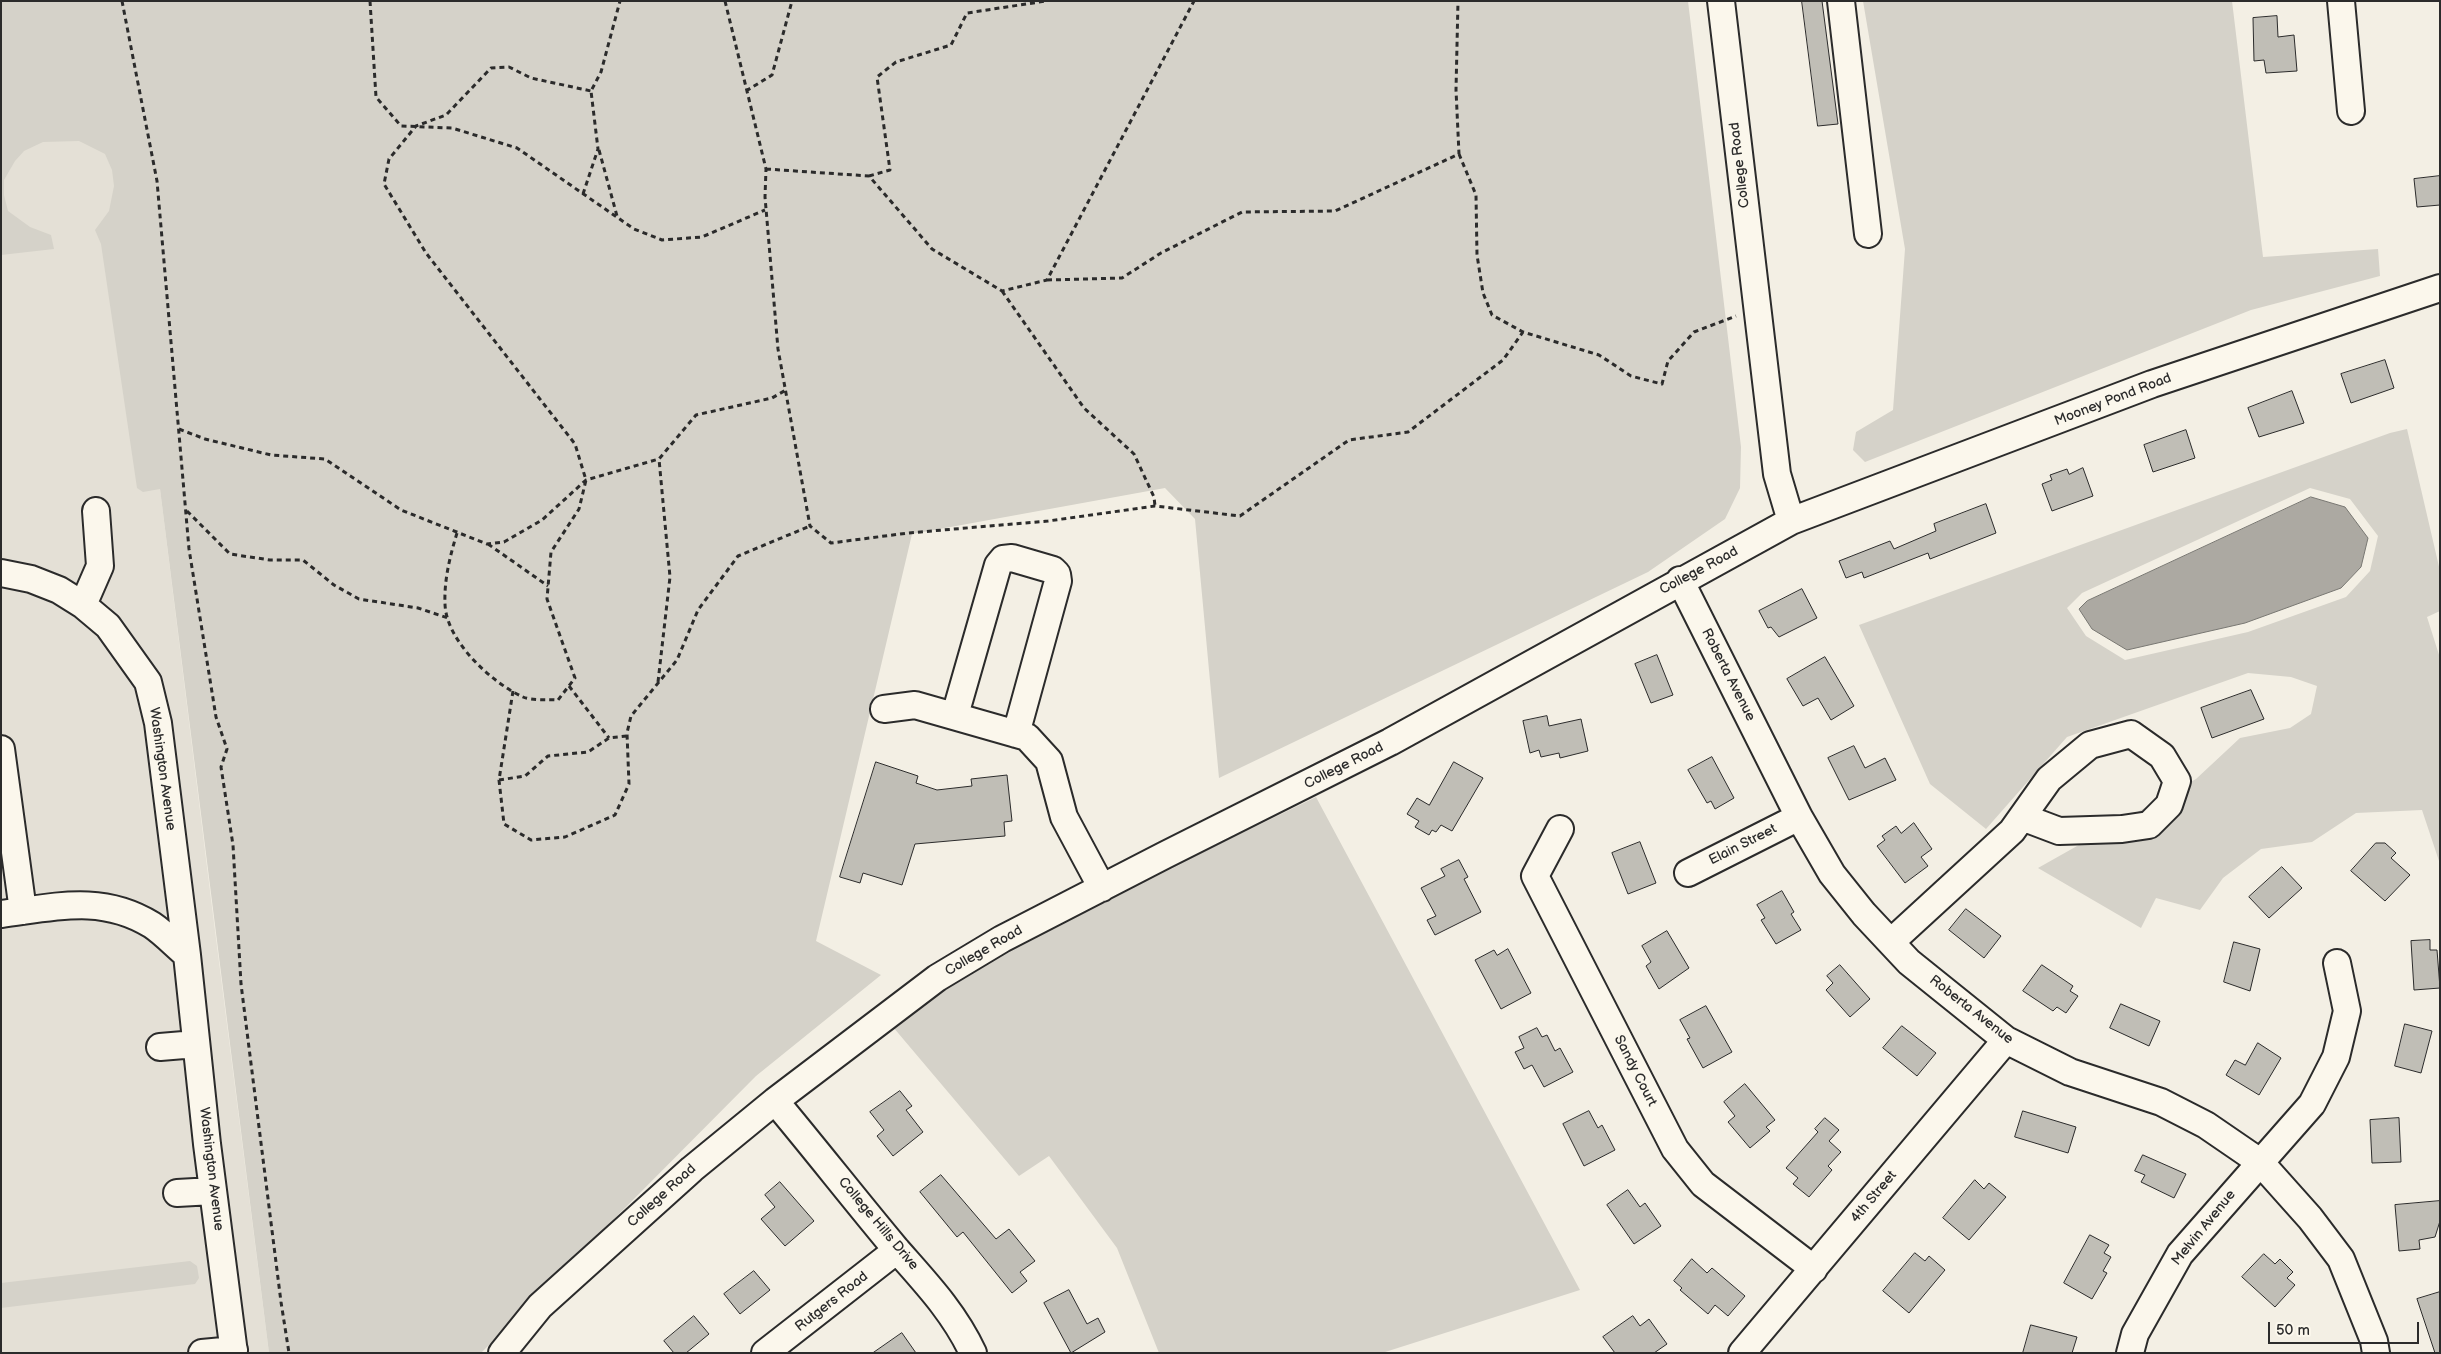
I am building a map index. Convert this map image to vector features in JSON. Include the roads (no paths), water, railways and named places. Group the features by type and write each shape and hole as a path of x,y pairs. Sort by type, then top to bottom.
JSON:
{"street":[{"name":"College Road","path":"502,1353 540,1306 684,1175 775,1101 937,978 1002,939 1390,742 1680,580 1791,521 1777,474 1720,1"},
{"path":"1841,1 1868,234"},
{"path":"2341,1 2351,111"},
{"name":"Mooney Pond Road","path":"1791,521 2152,384 2440,288"},
{"path":"83,605 100,566 96,511"},
{"path":"955,715 998,565 1003,559 1012,558 1053,570 1057,574 1058,581 1016,734"},
{"name":"Washington Avenue","path":"1,573 30,579 59,590 83,605 108,626 148,682 158,723 187,956 213,1191 234,1351"},
{"name":"Roberta Avenue","path":"1680,580 1798,817 1832,874 1909,962 2006,1040 2070,1072 2161,1102 2206,1125 2260,1162 2310,1218 2341,1259 2374,1341 2376,1353"},
{"path":"884,709 915,705 1027,737 1049,761 1064,817 1102,888"},
{"path":"1891,942 2012,831 2049,779 2090,745 2131,734 2162,756 2176,781 2169,805 2149,825 2122,829 2059,831 2022,817"},
{"path":"1,749 12,912 83,904 124,911 153,926 187,956"},
{"name":"Elain Street","path":"1688,873 1798,817"},
{"name":"Sandy Court","path":"1560,829 1535,876 1674,1149 1704,1184 1814,1269"},
{"name":"Melvin Avenue","path":"2130,1353 2135,1334 2180,1254 2312,1104 2336,1057 2347,1011 2337,963"},
{"name":"4th Street","path":"1742,1353 2006,1040"},
{"path":"160,1047 196,1044"},
{"name":"College Hills Drive","path":"775,1101 897,1250 930,1286 956,1321 973,1353"},
{"path":"177,1193 213,1191"},
{"name":"Rutgers Road","path":"765,1353 897,1250"},
{"path":"202,1353 234,1351"}]}
